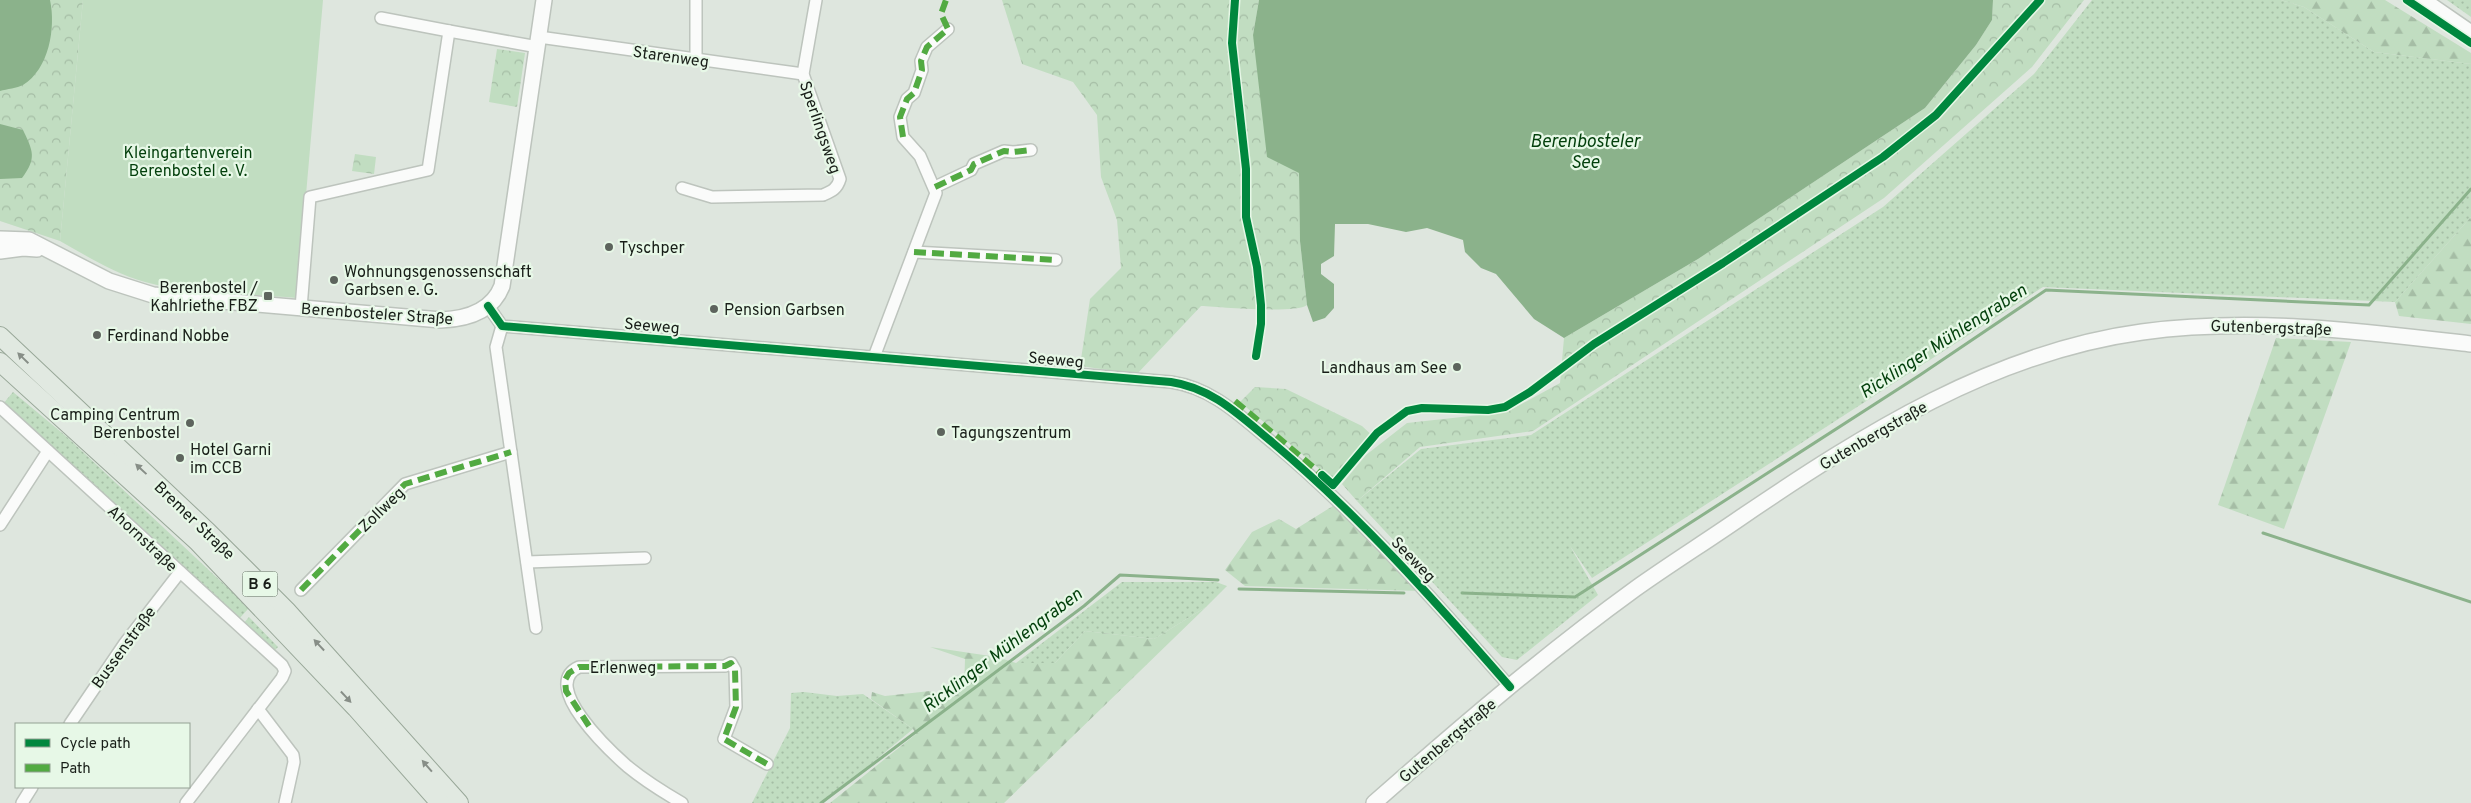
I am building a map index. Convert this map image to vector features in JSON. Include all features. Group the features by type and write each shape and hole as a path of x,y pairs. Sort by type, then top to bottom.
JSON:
{"main road":[{"path":"488,306 499,293 502,286 544,0"},
{"path":"2423,0 2471,32"},
{"name":"Berenbosteler Straße","path":"0,239 29,240 109,281 138,291 179,298 441,320 470,316 488,306"},
{"name":"Berenbosteler Straße","path":"0,251 23,248 49,250"},
{"name":"Gutenbergstraße","path":"1374,803 1510,687 1635,589 1799,478 1879,430 1952,391 2014,364 2086,343 2139,332 2211,324 2281,324 2471,344"},
{"name":"Bremer Straße","path":"0,336 208,532 286,610 459,803"},
{"name":"Bremer Straße","path":"0,362 197,542 356,708 440,803"}],"street":[{"path":"696,0 696,60"},
{"name":"Sperlingsweg","path":"682,188 712,197 823,195 833,191 838,186 840,179 803,74 816,0"},
{"name":"Starenweg","path":"382,18 449,31 803,74"},
{"path":"874,357 935,202 935,187 920,156 903,137 900,117 908,99 914,93 922,70 921,61 927,47 948,28"},
{"path":"301,308 310,197 428,170 449,31"},
{"path":"935,187 971,170 974,164 1004,151 1031,150"},
{"path":"914,252 1056,260"},
{"path":"488,306 502,326 496,347 536,628"},
{"name":"Seeweg","path":"502,326 1171,382 1196,387 1230,408 1328,491 1415,579 1510,687"},
{"name":"Ahornstraße","path":"0,407 282,664 285,670 282,678 258,709"},
{"path":"0,525 48,451"},
{"name":"Zollweg","path":"301,590 405,484 511,452"},
{"path":"527,562 645,558"},
{"name":"Bussenstraße","path":"71,723 129,637 180,572"},
{"name":"Erlenweg","path":"682,803 627,766 588,726 566,691 565,680 569,673 579,667 725,666 730,663 735,670 736,707 724,739 766,764"},
{"path":"186,803 258,709 293,755 294,762 285,803"},
{"path":"22,803 31,788"}],"green space":[{"path":"0,0 83,0 60,241 0,221"},
{"name":"Kleingartenverein Berenbostel e. V.","path":"83,0 323,0 297,298 201,292 145,282 112,269 60,241"},
{"path":"1002,0 1259,0 1253,35 1299,173 1300,241 1307,305 1300,308 1274,310 1201,306 1137,374 1080,366 1090,299 1121,268 1117,220 1101,177 1097,115 1073,82 1022,64"},
{"path":"1993,0 2084,0 2032,67 1884,198 1533,431 1420,447 1357,501 1342,484 1366,455 1407,423 1507,412 1560,383 1564,338 1698,259 1925,108 1976,45 1992,20"},
{"path":"2092,0 2281,0 2304,7 2374,52 2471,64 2471,217 2395,302 2043,287 1592,578 1570,546 1598,595 1517,660 1502,657 1357,501 1421,449 1531,435 1883,207 2034,74"},
{"path":"2281,0 2385,0 2471,53 2471,64 2374,52 2304,7"},
{"path":"2447,0 2471,0 2471,17"},
{"path":"497,49 525,53 517,107 489,102"},
{"path":"355,154 376,157 374,174 352,171"},
{"path":"2471,217 2471,324 2399,316 2395,302"},
{"path":"2276,338 2351,342 2284,529 2218,505"},
{"path":"1255,387 1286,389 1362,426 1377,440 1361,453 1335,482 1240,402"},
{"path":"13,392 67,437 229,589 248,609 238,620 3,404"},
{"path":"1336,504 1420,591 1245,586 1225,570 1252,532 1279,519 1296,529"},
{"path":"1122,582 1216,582 1227,586 1206,607 1154,639 1085,631 1055,663 1016,663"},
{"path":"1206,607 1004,803 830,803 916,734 913,729 871,699 872,692 885,696 930,691 944,703 964,689 965,659 930,647 997,657 1016,663 1055,663 1085,631 1154,639"},
{"path":"249,617 278,647 274,651 243,624"},
{"path":"804,692 837,696 863,694 913,729 824,803 752,803 790,728 791,693"}],"water":[{"path":"0,0 50,0 52,23 45,58 39,69 23,85 0,91"},
{"name":"Berenbosteler See","path":"1259,0 1993,0 1992,20 1976,45 1925,108 1698,259 1564,338 1534,319 1496,274 1481,268 1465,252 1463,240 1427,228 1406,232 1368,224 1335,224 1334,256 1321,264 1321,274 1334,284 1334,308 1325,318 1313,322 1307,305 1300,241 1299,173 1267,157 1253,35"},
{"path":"0,124 23,130 29,144 32,160 22,178 0,179"}],"waterway":[{"name":"Ricklinger Mühlengraben","path":"1462,593 1575,597 1920,375 2046,290 2369,305 2471,189"},
{"path":"2263,533 2471,602"},
{"name":"Ricklinger Mühlengraben","path":"821,803 1084,606 1120,575 1218,580"},
{"name":"Ricklinger Mühlengraben","path":"1239,589 1404,593"}],"marked path":[{"path":"903,137 900,117 907,99 914,93 922,70 921,61 927,47 948,29 941,14 946,0"},
{"path":"935,187 971,170 974,164 1004,151 1031,150"},
{"path":"914,252 1056,260"},
{"path":"1235,401 1326,478"},
{"path":"301,590 405,484 511,452"},
{"path":"589,726 566,691 565,680 569,673 579,667 725,666 731,663 735,670 736,707 724,739 767,764"}],"cycle path":[{"path":"1235,0 1232,43 1246,169 1246,217 1257,267 1261,305 1261,324 1256,356"},
{"path":"1322,475 1333,485 1377,433 1407,411 1422,408 1488,410 1505,407 1530,392 1594,344 1723,263 1883,157 1936,115 2040,0"},
{"path":"2407,0 2471,43"},
{"path":"488,306 502,326 1171,382 1200,390 1238,414 1336,500 1425,591 1510,687"}],"place":[{"name":"Tyschper","path":"609,247"},
{"name":"Wohnungsgenossenschaft Garbsen e. G.","path":"334,280"},
{"name":"Berenbostel / Kahlriethe FBZ","path":"268,296"},
{"name":"Pension Garbsen","path":"714,309"},
{"name":"Ferdinand Nobbe","path":"97,335"},
{"name":"Landhaus am See","path":"1457,367"},
{"name":"Camping Centrum Berenbostel","path":"190,423"},
{"name":"Tagungszentrum","path":"941,432"},
{"name":"Hotel Garni im CCB","path":"180,458"}]}
